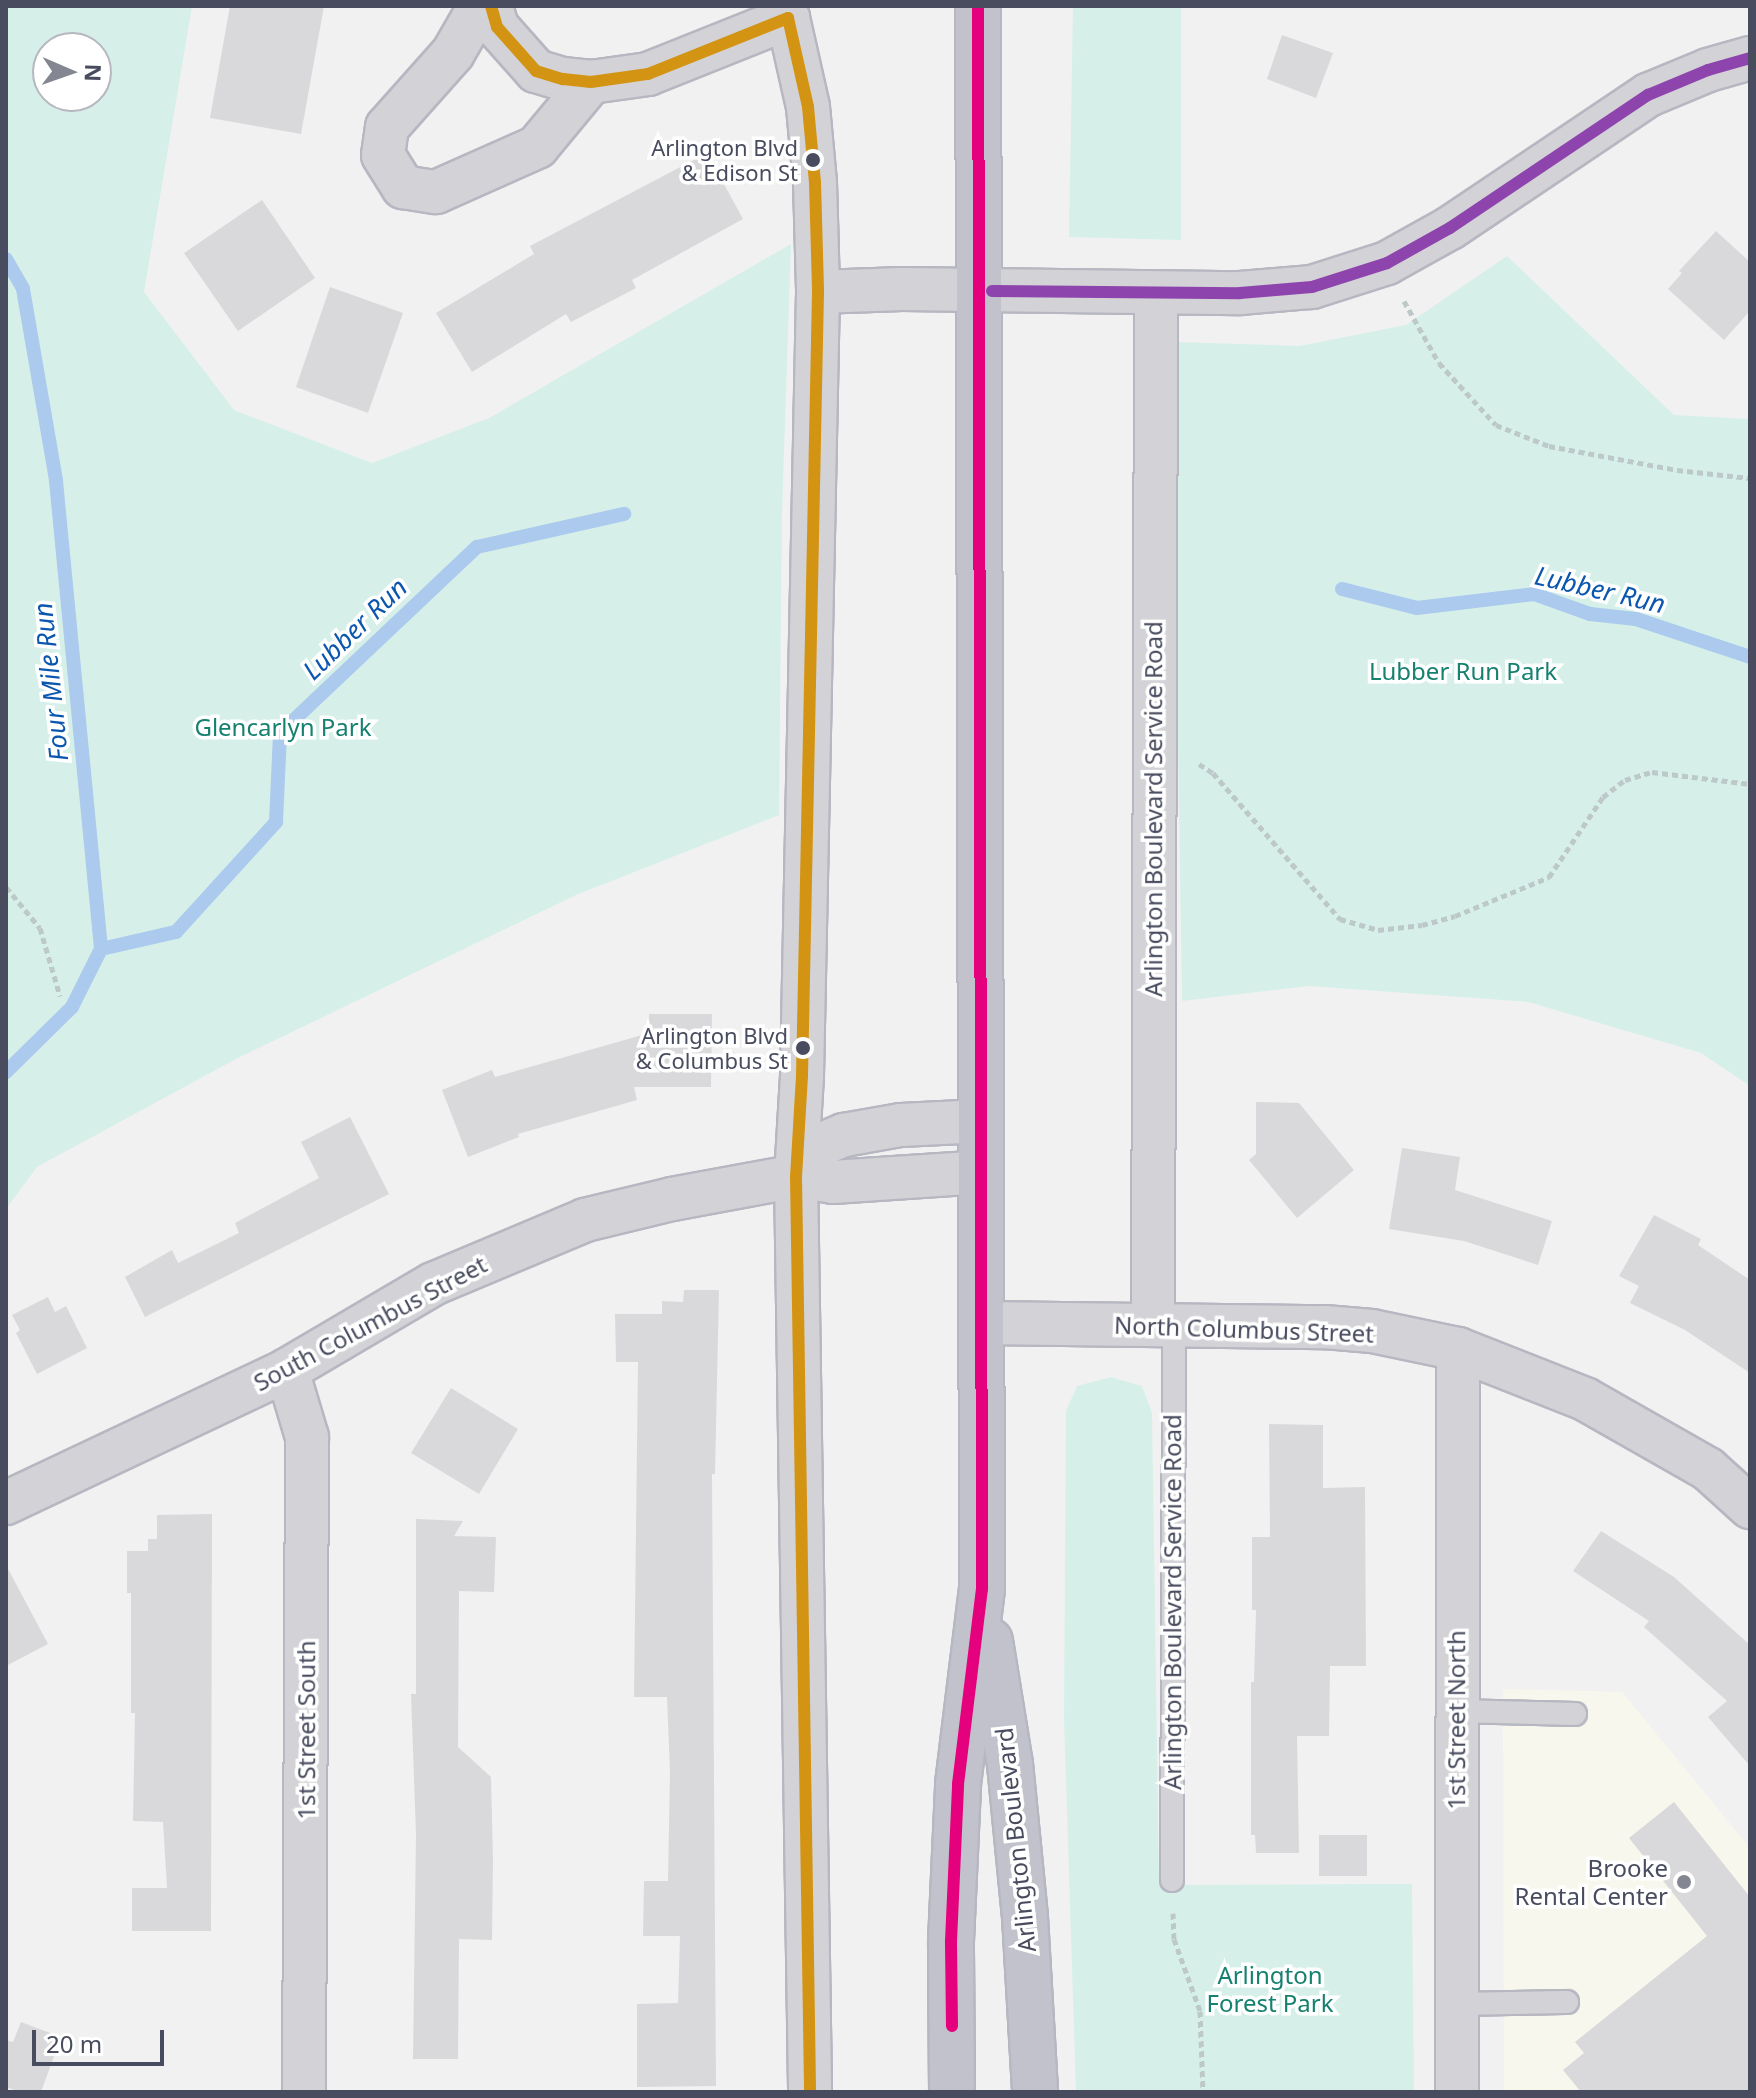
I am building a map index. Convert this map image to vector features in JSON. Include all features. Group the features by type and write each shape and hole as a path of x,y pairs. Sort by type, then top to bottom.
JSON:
{"highway":[{"name":"Arlington Boulevard","path":"952,2092 951,1941 958,1784 982,1589 978,6"},
{"name":"Arlington Boulevard","path":"982,1589 1010,1764 1025,1917 1035,2092"}],"street":[{"path":"480,6 453,53 387,127 383,155 403,187 436,192 537,147 591,82"},
{"path":"491,6 497,27 536,71 563,79 591,82 648,74 788,18 810,129 818,292 802,1076 796,1176 810,2092"},
{"path":"818,292 981,290 1156,294 1299,289 1387,263 1450,228 1648,95 1708,70 1750,58"},
{"name":"Arlington Boulevard Service Road","path":"1156,294 1152,751 1164,1324"},
{"path":"796,1176 820,1145 844,1135 901,1125 982,1121"},
{"name":"South Columbus Street","path":"6,1503 287,1370 433,1284 559,1229 627,1209 796,1176 833,1182 982,1172"},
{"name":"North Columbus Street","path":"982,1323 1325,1327 1372,1331 1458,1349 1585,1399 1708,1469 1750,1507"},
{"name":"1st Street North","path":"1457,2092 1458,1349"},
{"name":"1st Street South","path":"287,1370 307,1437 304,2092"}],"lane":[{"name":"Arlington Boulevard Service Road","path":"1164,1324 1172,1880"},
{"path":"1456,1711 1575,1714"},
{"path":"1456,2004 1567,2002"}],"path":[{"path":"1387,263 1439,363 1496,425 1549,446 1677,470 1750,478"},
{"path":"1152,751 1192,760 1213,773 1340,919 1378,930 1422,925 1483,907 1549,877 1603,797 1625,780 1652,772 1750,784"},
{"path":"6,887 40,928 60,996"},
{"path":"1172,1880 1174,1939 1200,2011 1203,2092"}],"shaded area":[{"path":"1503,1689 1622,1692 1750,1848 1750,2092 1504,2092"}],"green space":[{"name":"Glencarlyn Park","path":"6,6 192,6 144,292 234,410 372,463 489,418 791,244 782,513 779,815 576,895 236,1059 37,1167 6,1209"},
{"path":"1073,6 1181,6 1181,240 1069,237"},
{"name":"Lubber Run Park","path":"1507,256 1674,415 1750,419 1750,1086 1701,1053 1528,1002 1309,986 1182,1001 1176,606 1177,342 1299,346 1406,325"},
{"name":"Arlington Forest Park","path":"1111,1377 1142,1386 1152,1413 1159,1885 1412,1884 1414,2092 1076,2092 1064,1719 1066,1411 1077,1386"}],"building":[{"path":"230,6 324,6 301,134 210,118"},
{"path":"1282,35 1333,53 1316,98 1267,79"},
{"path":"707,153 743,219 632,280 636,288 571,322 566,314 472,372 436,313 534,254 530,246"},
{"path":"262,200 315,278 238,331 184,253"},
{"path":"1716,231 1750,262 1750,311 1724,340 1668,289 1682,273 1679,271"},
{"path":"330,287 403,313 368,413 296,387"},
{"path":"649,1014 712,1014 711,1087 634,1087 637,1100 518,1134 519,1137 468,1157 442,1090 492,1070 495,1077 649,1033"},
{"path":"1256,1102 1299,1103 1354,1170 1297,1218 1249,1160 1256,1154"},
{"path":"350,1117 389,1194 145,1317 125,1277 172,1250 178,1263 239,1233 235,1223 319,1178 301,1142"},
{"path":"1402,1148 1460,1157 1455,1190 1552,1221 1538,1265 1464,1241 1389,1229"},
{"path":"1654,1215 1701,1239 1698,1245 1750,1280 1750,1373 1685,1330 1630,1303 1639,1286 1619,1276"},
{"path":"684,1290 719,1290 715,1474 712,1474 716,2086 637,2087 637,2004 678,2003 680,1936 643,1936 644,1881 668,1881 670,1771 667,1697 634,1697 638,1362 616,1362 615,1314 662,1314 662,1301 683,1302"},
{"path":"48,1297 55,1312 66,1306 87,1348 37,1374 16,1333 20,1330 12,1315"},
{"path":"451,1388 518,1429 479,1494 411,1453"},
{"path":"1269,1424 1323,1425 1323,1488 1365,1487 1366,1666 1330,1666 1329,1736 1297,1736 1299,1853 1256,1853 1255,1835 1251,1835 1251,1682 1254,1682 1256,1610 1252,1610 1252,1537 1270,1537"},
{"path":"212,1514 211,1931 132,1931 132,1888 167,1888 163,1822 133,1821 135,1713 131,1713 131,1593 127,1593 127,1551 148,1551 148,1539 157,1539 157,1515"},
{"path":"416,1519 463,1521 454,1536 496,1537 494,1592 459,1591 458,1747 491,1777 493,1860 492,1940 459,1939 458,2059 413,2059 416,1834 411,1694 416,1694"},
{"path":"1601,1531 1674,1577 1750,1645 1750,1766 1708,1717 1727,1701 1644,1627 1649,1621 1573,1571"},
{"path":"6,1565 48,1644 6,1666"},
{"path":"1674,1802 1750,1897 1750,2092 1581,2092 1563,2070 1584,2053 1575,2042 1707,1936 1629,1838"},
{"path":"1319,1835 1367,1835 1367,1876 1319,1876"},
{"path":"21,2022 61,2037 41,2092 20,2092 6,2087 6,2040 13,2042"}],"waterway":[{"name":"Four Mile Run","path":"6,259 23,289 56,481 101,949 72,1007 6,1072"},
{"name":"Lubber Run","path":"101,949 176,932 276,822 280,733 477,547 624,514"},
{"name":"Lubber Run","path":"1342,589 1417,608 1534,594 1590,614 1636,619 1750,657"}],"transit line":[{"path":"491,6 497,27 536,71 563,79 591,82 648,74 788,18 808,107 815,182 818,292 802,1076 796,1176 810,2092"},
{"path":"952,2026 951,1941 958,1784 982,1589 978,6"},
{"path":"992,291 1240,293 1312,287 1387,263 1450,228 1648,95 1708,70 1750,58"}],"place":[{"name":"Arlington Blvd & Edison St","path":"813,160"},
{"name":"Arlington Blvd & Columbus St","path":"803,1048"},
{"name":"Brooke Rental Center","path":"1684,1882"}]}
